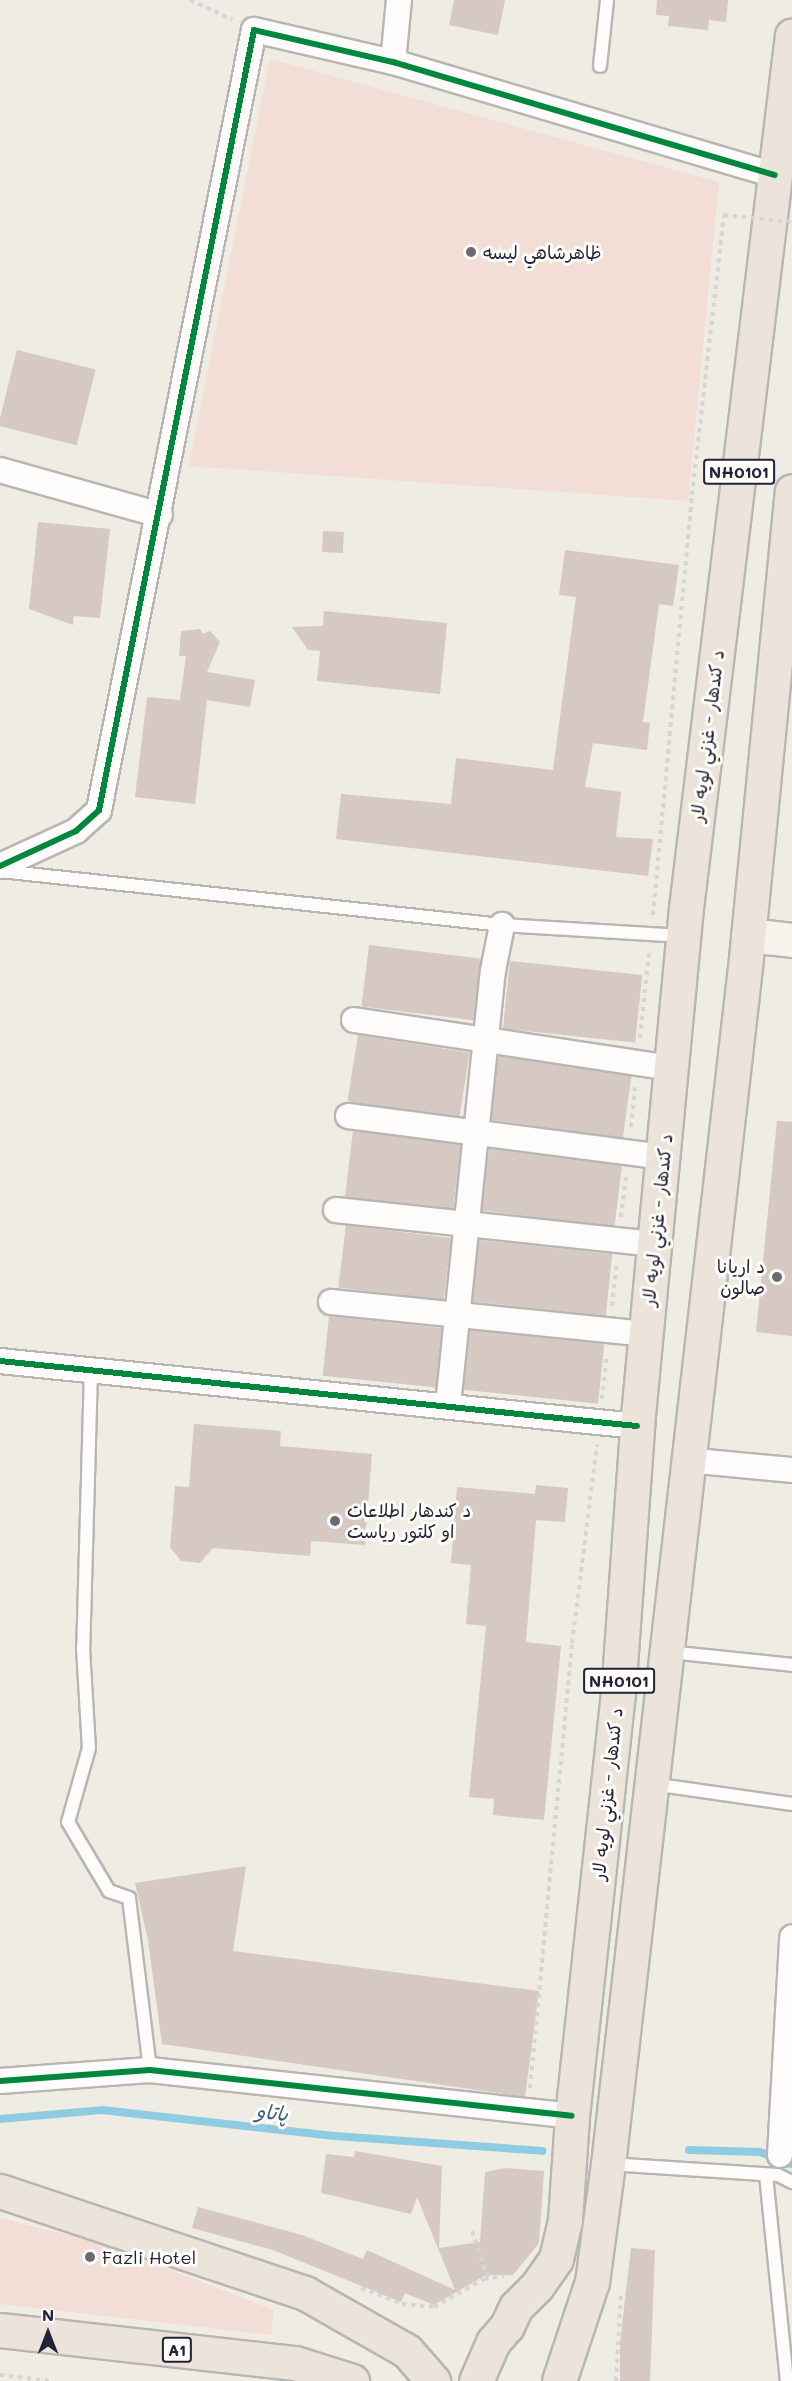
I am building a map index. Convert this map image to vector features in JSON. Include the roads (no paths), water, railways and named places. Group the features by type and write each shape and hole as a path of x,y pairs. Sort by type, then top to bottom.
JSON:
{"main road":[{"name":"د کندهار - غزني لويه لار","path":"476,2381 493,2342 516,2307 537,2286 556,2259 570,2177 572,2116 618,1694 645,1334 673,1068 684,936 792,35"},
{"name":"NH0101","path":"559,2381 592,2282 608,2164 686,1460 748,935 792,491"},
{"path":"748,935 792,940"},
{"path":"0,2192 305,2293 406,2351 433,2381"},
{"name":"A1","path":"0,2330 295,2363 352,2381"}],"street":[{"path":"393,62 399,0"},
{"path":"0,866 76,831 99,810 160,515 255,30 393,62 775,175"},
{"path":"0,470 160,515"},
{"path":"448,1405 486,1040 502,925"},
{"path":"354,1020 673,1068"},
{"path":"348,1116 664,1157"},
{"path":"336,1210 655,1244"},
{"path":"331,1302 645,1334"},
{"path":"0,1361 637,1426"},
{"path":"686,1460 792,1470"},
{"path":"779,2163 787,2080 792,1937"},
{"path":"0,2080 150,2070 572,2116"}],"lane":[{"path":"600,66 607,0"},
{"path":"0,871 502,925 684,936"},
{"path":"91,1370 83,1648 89,1748 68,1822 109,1891 129,1898 150,2070"},
{"path":"665,1652 792,1665"},
{"path":"651,1784 792,1804"},
{"path":"608,2164 779,2163"},
{"path":"779,2163 792,2181"},
{"path":"779,2163 787,2381"}],"waterway":[{"name":"پاتاو","path":"0,2119 102,2110 335,2136 542,2151"},
{"name":"پاتاو","path":"689,2150 760,2152 792,2164"}],"place":[{"name":"ظاهرشاهي لیسه","path":"471,252"},
{"name":"د اریانا صالون","path":"777,1277"},
{"name":"د کندهار اطلاعات او کلتور رياست","path":"335,1521"},
{"name":"Fazli Hotel","path":"90,2257"}]}
